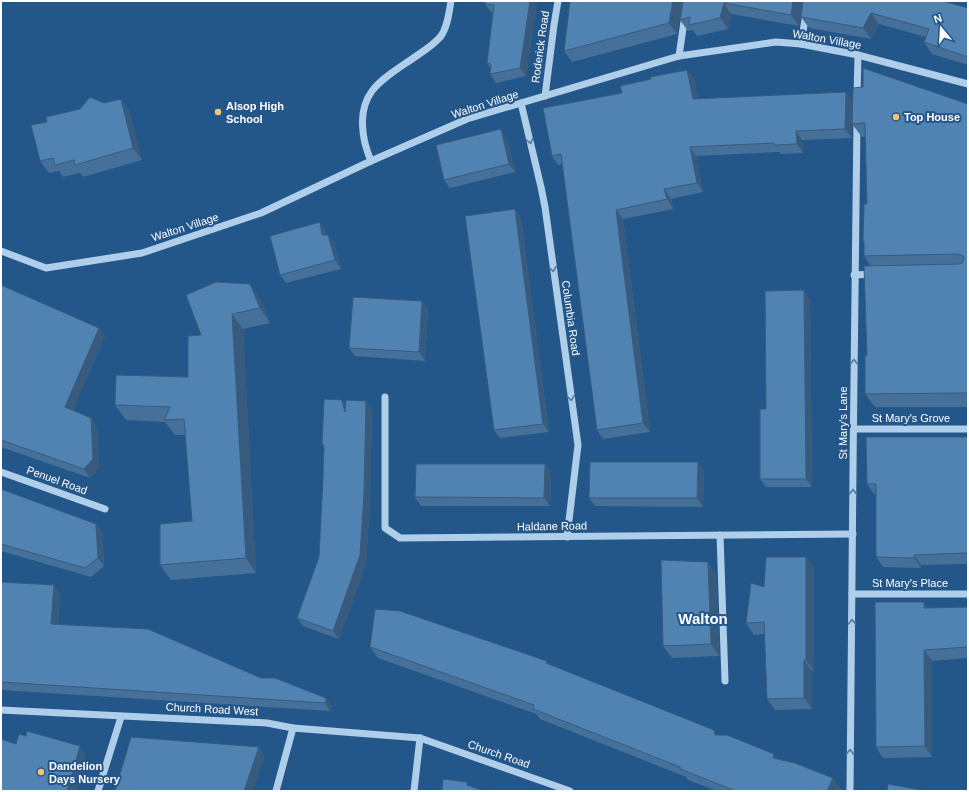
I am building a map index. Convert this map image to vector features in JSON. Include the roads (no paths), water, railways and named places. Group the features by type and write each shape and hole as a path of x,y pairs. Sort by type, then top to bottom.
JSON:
{"street":[{"path":"371,161 364,143 363,133 363,117 367,100 373,90 381,83 441,36 447,21 451,1"},
{"name":"Roderick Road","path":"545,96 558,1"},
{"path":"679,56 687,1"},
{"path":"801,44 808,1"},
{"name":"Walton Village","path":"1,251 46,268 142,253 261,213 371,161 467,119 679,56 776,42 801,44 858,55 968,84"},
{"path":"857,101 858,55"},
{"name":"Columbia Road","path":"521,103 545,207 578,445 567,537"},
{"name":"St Mary's Lane","path":"850,791 854,275 857,117"},
{"path":"854,275 884,274"},
{"name":"Haldane Road","path":"385,397 384,528 400,538 853,534"},
{"name":"St Mary's Grove","path":"854,429 968,429"},
{"name":"Penuel Road","path":"1,472 105,509"},
{"path":"720,535 725,681"},
{"name":"St Mary's Place","path":"852,594 968,594"},
{"name":"Church Road West","path":"1,710 267,723 293,728 420,738"},
{"path":"98,791 122,716"},
{"path":"276,791 293,728"},
{"path":"414,791 420,738"},
{"name":"Church Road","path":"420,738 570,791"}],"place":[{"name":"Alsop High School","path":"218,112"},
{"name":"Top House","path":"896,117"},
{"name":"Dandelion Days Nursery","path":"41,772"}],"district":[{"name":"Walton","path":"703,619"}]}
